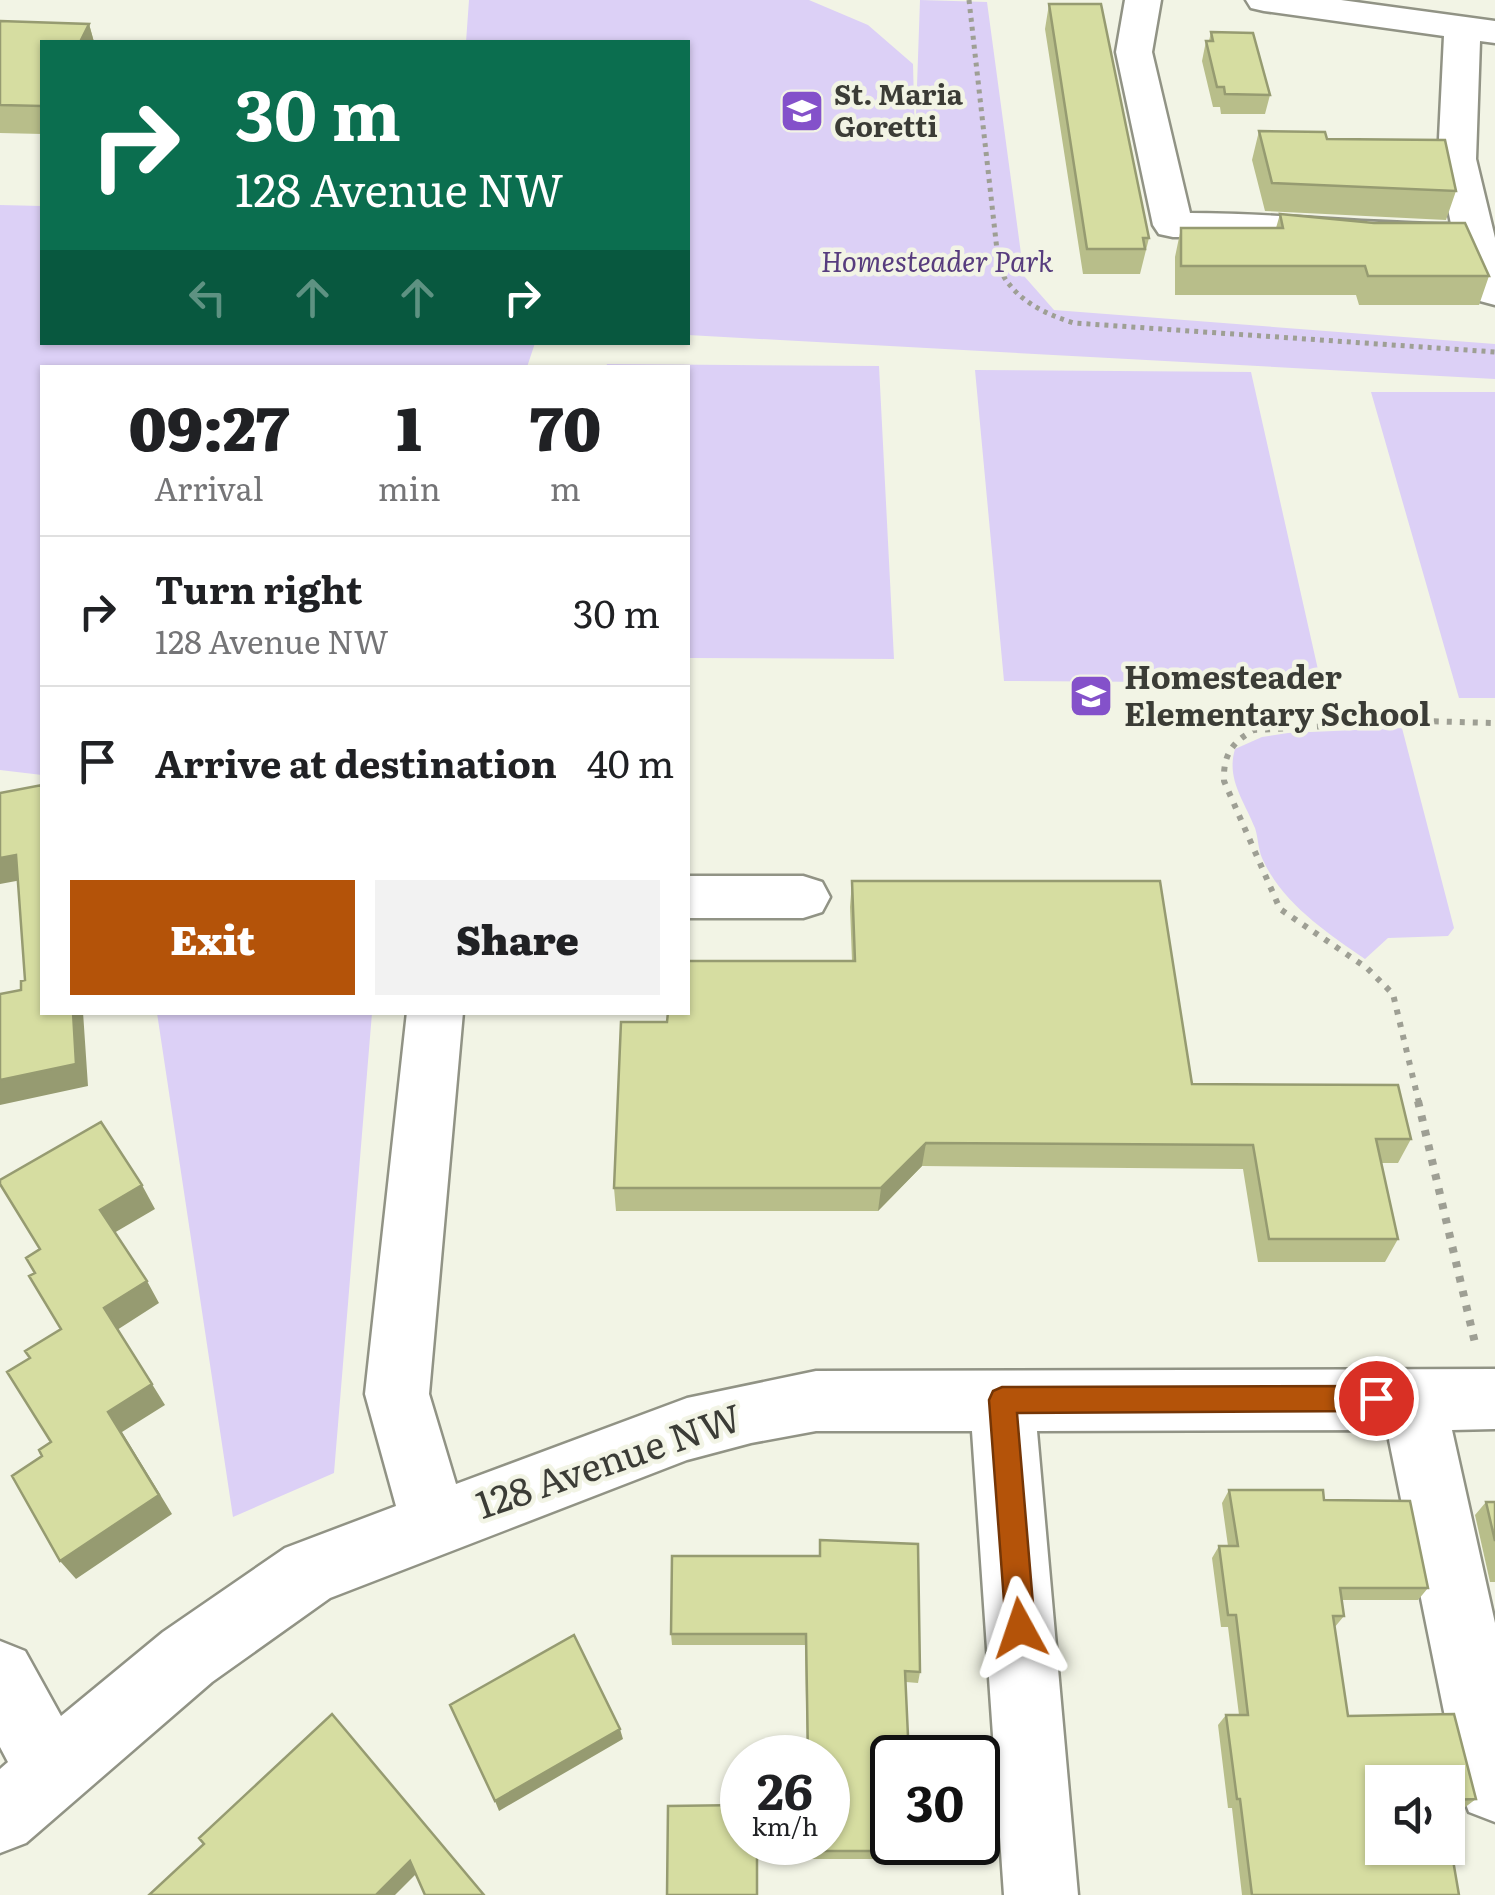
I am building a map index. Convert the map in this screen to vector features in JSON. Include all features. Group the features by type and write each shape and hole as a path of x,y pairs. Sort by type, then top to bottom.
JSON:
{"street":[{"path":"1143,0 1135,32 1136,68 1173,225 1256,225 1366,236 1474,236"},
{"path":"1264,0 1479,30 1457,159 1474,236 1495,292"},
{"path":"690,897 803,898"},
{"path":"435,1015 398,1394 435,1524"},
{"name":"128 Avenue NW","path":"0,1817 188,1655 262,1600 308,1572 687,1429 750,1412 816,1401 1413,1398 1486,1374"},
{"path":"1413,1398 1495,1786"},
{"path":"1002,1400 1041,1895"},
{"path":"0,1676 52,1772"}],"path":[{"path":"968,0 1000,268 1005,284 1048,315 1074,323 1495,352"},
{"path":"1486,1374 1393,994 1367,968 1280,909 1224,780 1223,760 1233,740 1254,730 1422,721 1495,723"}],"green space":[{"name":"Homesteader Park","path":"469,0 809,0 868,25 913,64 915,143 920,0 987,2 1024,276 1054,310 1495,344 1495,379 690,335 690,40 466,40"},
{"path":"0,205 40,206 40,345 534,345 528,365 40,365 40,775 0,770"},
{"path":"607,364 879,366 894,659 690,658 690,365"},
{"path":"975,370 1251,372 1321,683 1004,681"},
{"path":"1371,392 1495,392 1495,698 1459,698"},
{"path":"1402,728 1454,928 1448,936 1388,938 1365,959 1306,915 1271,874 1238,789 1233,760 1235,749 1262,737"},
{"path":"157,1015 372,1015 334,1473 233,1517"}],"building":[{"path":"1049,4 1101,4 1149,238 1143,238 1145,249 1087,249"},
{"path":"0,21 89,24 81,40 40,40 40,106 0,105"},
{"path":"1211,32 1253,33 1270,95 1225,94 1224,87 1217,87 1206,41 1213,41"},
{"path":"1259,131 1325,132 1327,139 1445,140 1456,191 1272,183"},
{"path":"1280,214 1374,223 1465,223 1489,276 1368,276 1365,266 1181,266 1181,228 1283,228"},
{"path":"40,785 40,1015 73,1015 76,1064 0,1080 0,994 21,990 21,981 25,980 16,855 0,858 0,793"},
{"path":"852,881 1160,881 1192,1084 1398,1085 1411,1139 1376,1139 1398,1239 1269,1239 1253,1145 926,1143 881,1188 614,1188 621,1022 667,1022 668,1015 690,1015 690,961 855,961"},
{"path":"101,1122 142,1185 100,1210 147,1281 104,1308 152,1384 108,1412 159,1495 60,1561 12,1476 42,1456 39,1450 51,1442 7,1372 30,1358 25,1351 61,1329 29,1276 35,1273 26,1258 40,1249 0,1180"},
{"path":"1229,1490 1323,1490 1324,1500 1410,1501 1428,1588 1340,1588 1344,1616 1333,1616 1348,1716 1454,1714 1476,1799 1465,1799 1465,1765 1365,1765 1365,1865 1454,1865 1459,1895 1252,1895 1226,1715 1248,1715 1236,1615 1228,1615 1219,1546 1238,1546"},
{"path":"1486,1502 1495,1502 1495,1541"},
{"path":"820,1540 918,1544 920,1672 905,1671 908,1735 870,1735 870,1851 850,1851 850,1735 808,1735 806,1634 671,1634 672,1556 820,1556"},
{"path":"574,1635 620,1729 495,1801 450,1705"},
{"path":"332,1714 484,1895 425,1895 410,1861 376,1895 149,1895 204,1844 199,1838"},
{"path":"720,1805 720,1865 757,1865 757,1895 667,1895 668,1806"}],"place":[{"name":"St. Maria Goretti","path":"802,111"},
{"name":"Homesteader Elementary School","path":"1091,696"}],"route":[{"path":"1020,1628 1002,1400 1376,1398"}]}
